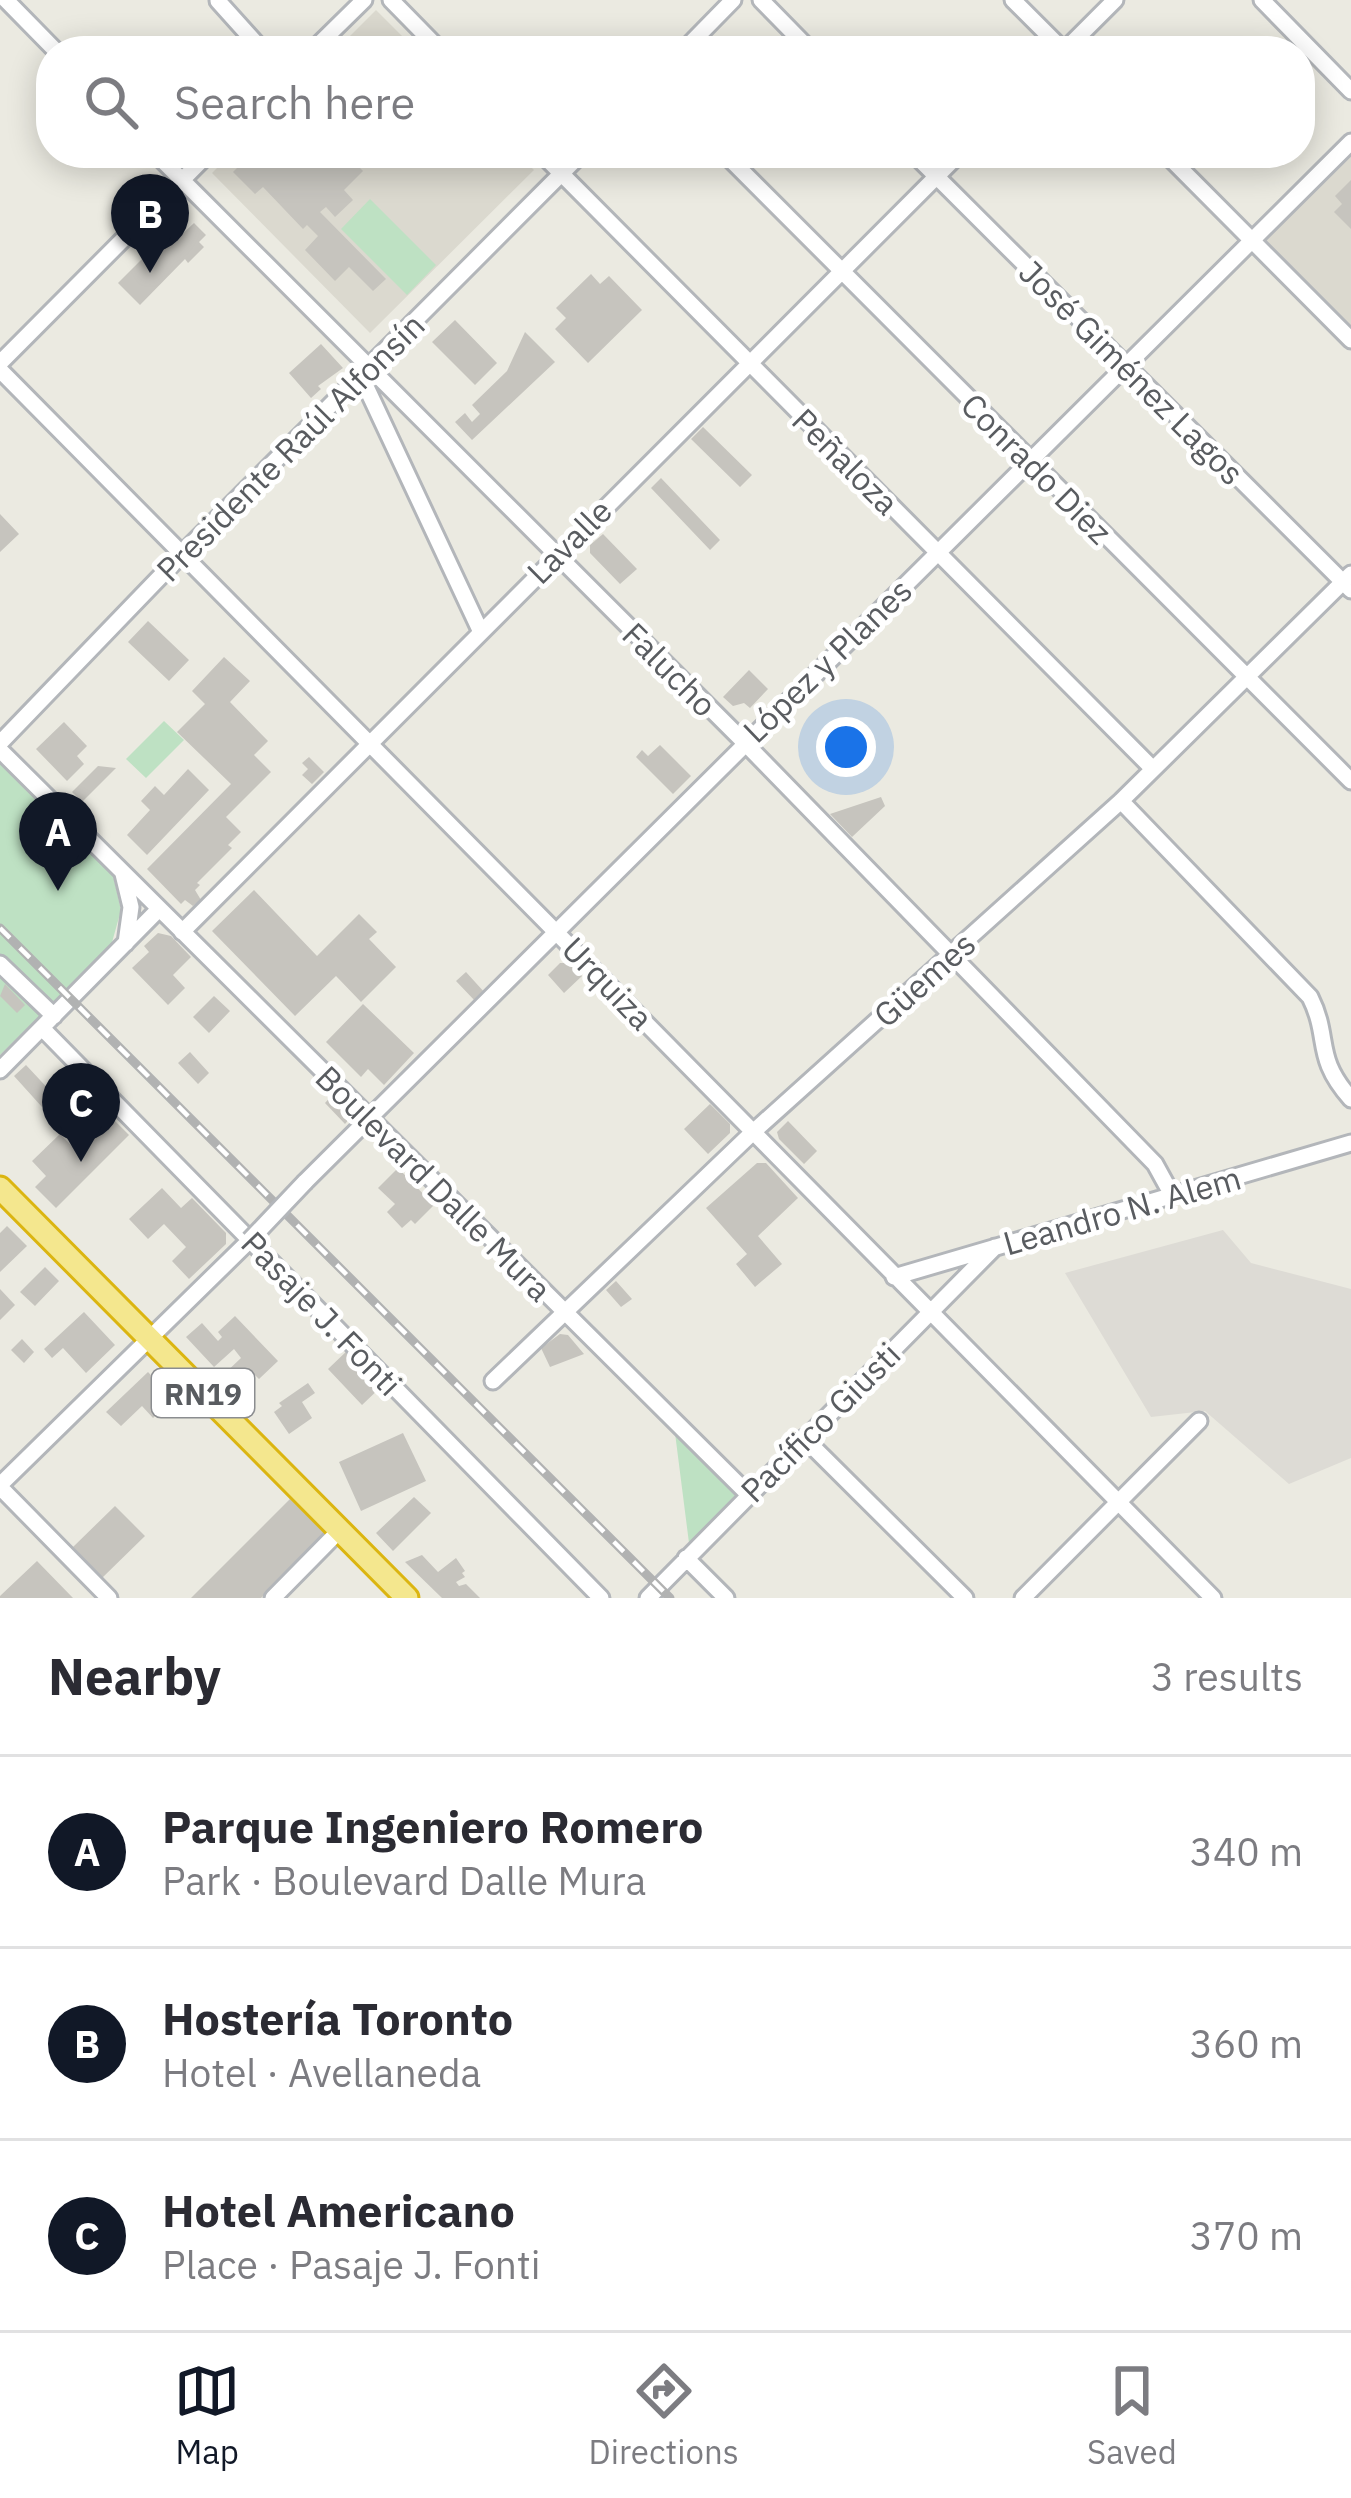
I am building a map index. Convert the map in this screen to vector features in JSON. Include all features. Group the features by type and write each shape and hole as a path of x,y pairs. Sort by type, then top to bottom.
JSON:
{"highway":[{"name":"RN19","path":"5,1203 149,1339 407,1598"}],"street":[{"path":"6,0 41,36"},
{"path":"327,36 364,0"},
{"path":"391,0 426,36"},
{"path":"698,36 733,0"},
{"path":"760,0 796,36"},
{"path":"1013,0 1049,36"},
{"path":"1079,36 1115,0"},
{"path":"1262,0 1297,36"},
{"path":"218,1 250,36"},
{"path":"1315,54 1351,91"},
{"name":"López y Planes","path":"250,1240 743,742 1351,142"},
{"name":"Falucho","path":"170,168 365,372 556,555 952,954 1156,1164 1172,1195"},
{"path":"0,367 194,168"},
{"name":"Peñaloza","path":"555,168 1152,768"},
{"name":"Presidente Raúl Alfonsín","path":"0,747 183,553 567,168"},
{"name":"Conrado Diez","path":"739,168 1351,781"},
{"name":"José Giménez Lagos","path":"927,168 1348,582"},
{"name":"Lavalle","path":"182,932 945,168"},
{"path":"1180,168 1351,340"},
{"name":"Urquiza","path":"0,367 1213,1598"},
{"path":"365,372 480,630"},
{"name":"Güemes","path":"493,1381 752,1133 1121,801 1348,582"},
{"name":"Boulevard Dalle Mura","path":"0,747 748,1494"},
{"path":"1121,801 1310,997 1327,1069 1351,1099"},
{"path":"122,871 131,907 126,944"},
{"path":"0,1070 159,909"},
{"name":"Pasaje J. Fonti","path":"0,964 250,1240 602,1598"},
{"name":"Leandro N. Alem","path":"894,1276 1351,1143"},
{"path":"110,1598 0,1486 250,1240"},
{"name":"Pacífico Giusti","path":"648,1598 995,1247"},
{"path":"1023,1598 1198,1421"},
{"path":"805,1438 965,1598"},
{"path":"273,1598 340,1530"},
{"path":"686,1558 726,1598"}],"shaded area":[{"path":"376,10 402,36 350,36"},
{"path":"1351,154 1351,329 1264,243"},
{"path":"217,168 534,170 370,333 212,173"},
{"path":"1223,1230 1251,1263 1351,1289 1351,1458 1289,1484 1205,1411 1151,1417 1065,1273"}],"green space":[{"path":"370,199 436,265 407,295 341,229"},
{"path":"164,721 184,740 146,778 126,759"},
{"path":"0,760 112,871 121,910 111,946 0,1055"},
{"path":"674,1425 741,1493 689,1543 675,1433"}],"building":[{"path":"237,168 360,168 363,171 344,190 353,200 335,217 326,207 320,212 386,279 373,291 349,267 335,281 305,250 318,236 307,225 303,229 263,187 255,194 233,172"},
{"path":"1351,180 1351,229 1334,212 1342,204 1335,196"},
{"path":"194,223 206,235 199,242 204,247 188,263 185,259 140,305 118,283 169,232 177,239"},
{"path":"591,274 600,284 609,276 642,310 588,363 555,329 566,318 556,308"},
{"path":"455,320 497,363 475,385 432,342"},
{"path":"525,332 555,362 472,440 455,422 465,413 472,422 480,414 472,405 507,371"},
{"path":"321,344 343,368 318,386 321,389 311,398 289,373"},
{"path":"703,427 752,475 740,487 691,439"},
{"path":"661,478 720,540 710,550 651,488"},
{"path":"0,514 19,534 0,552"},
{"path":"603,534 637,569 620,584 590,553 590,545"},
{"path":"148,621 189,660 169,681 128,642"},
{"path":"224,657 250,681 230,702 268,741 254,755 271,772 226,817 241,832 228,845 232,848 197,883 201,900 193,906 185,900 181,904 147,869 231,784 177,732 205,704 192,691"},
{"path":"749,670 768,689 750,708 744,703 733,706 723,697"},
{"path":"64,722 87,746 77,756 84,764 67,781 36,749"},
{"path":"660,745 691,776 673,794 636,757 642,750 648,756"},
{"path":"309,757 324,772 312,784 302,775 308,769 302,763"},
{"path":"98,766 116,768 82,802 72,792"},
{"path":"188,769 209,790 147,855 127,835 150,810 141,801 155,786 164,795"},
{"path":"881,797 885,806 852,837 830,814"},
{"path":"254,890 317,956 359,914 377,932 369,939 396,967 361,1002 336,976 295,1016 212,931"},
{"path":"158,933 171,936 191,957 173,975 185,988 168,1005 132,968 149,952 144,946"},
{"path":"560,963 570,963 582,976 564,993 548,975"},
{"path":"466,972 485,993 476,1002 456,981"},
{"path":"5,984 25,1005 17,1013 0,996"},
{"path":"214,996 230,1011 209,1033 193,1017"},
{"path":"363,1004 414,1053 384,1085 368,1069 361,1077 326,1042"},
{"path":"190,1052 209,1073 198,1084 178,1063"},
{"path":"26,1065 54,1095 42,1107 14,1076"},
{"path":"335,1092 349,1107 345,1124 325,1103"},
{"path":"710,1104 730,1124 730,1133 708,1154 684,1129"},
{"path":"108,1114 129,1135 56,1208 35,1187 46,1176 32,1161 60,1134 74,1148"},
{"path":"788,1121 817,1151 804,1164 779,1139 777,1132"},
{"path":"757,1163 766,1163 798,1198 758,1236 782,1264 755,1287 736,1264 747,1254 706,1208"},
{"path":"398,1168 434,1205 415,1224 411,1220 402,1228 387,1212 395,1204 378,1188"},
{"path":"162,1188 181,1208 192,1198 226,1233 226,1244 189,1279 172,1261 186,1247 164,1224 148,1239 129,1219"},
{"path":"7,1226 27,1246 0,1272 0,1233"},
{"path":"45,1267 59,1281 35,1306 20,1292"},
{"path":"616,1281 632,1299 621,1307 606,1290"},
{"path":"0,1289 15,1305 0,1320"},
{"path":"84,1312 115,1345 86,1373 63,1348 52,1358 44,1349"},
{"path":"235,1316 278,1361 259,1379 248,1368 229,1386 221,1377 241,1358 234,1349 214,1367 186,1337 202,1323 218,1341 222,1337 218,1332"},
{"path":"560,1334 568,1335 584,1354 550,1367 541,1348"},
{"path":"22,1339 34,1352 24,1363 11,1350"},
{"path":"350,1348 384,1384 362,1405 328,1369"},
{"path":"148,1372 166,1391 157,1400 164,1407 153,1418 142,1406 121,1426 106,1412"},
{"path":"308,1383 315,1393 302,1402 312,1418 289,1434 274,1412 282,1406 279,1403"},
{"path":"403,1433 426,1481 361,1511 339,1462"},
{"path":"414,1497 431,1513 393,1551 376,1533"},
{"path":"290,1499 325,1534 261,1598 191,1598"},
{"path":"115,1506 145,1536 102,1578 73,1547"},
{"path":"422,1555 438,1572 456,1558 465,1577 456,1582 466,1584 480,1598 442,1598 405,1562"},
{"path":"37,1561 73,1598 0,1598 0,1596"}],"railway":[{"path":"0,928 670,1598"}],"place":[{"name":"Hostería Toronto","path":"150,273"},
{"name":"Parque Ingeniero Romero","path":"58,891"},
{"name":"Hotel Americano","path":"81,1162"}]}
